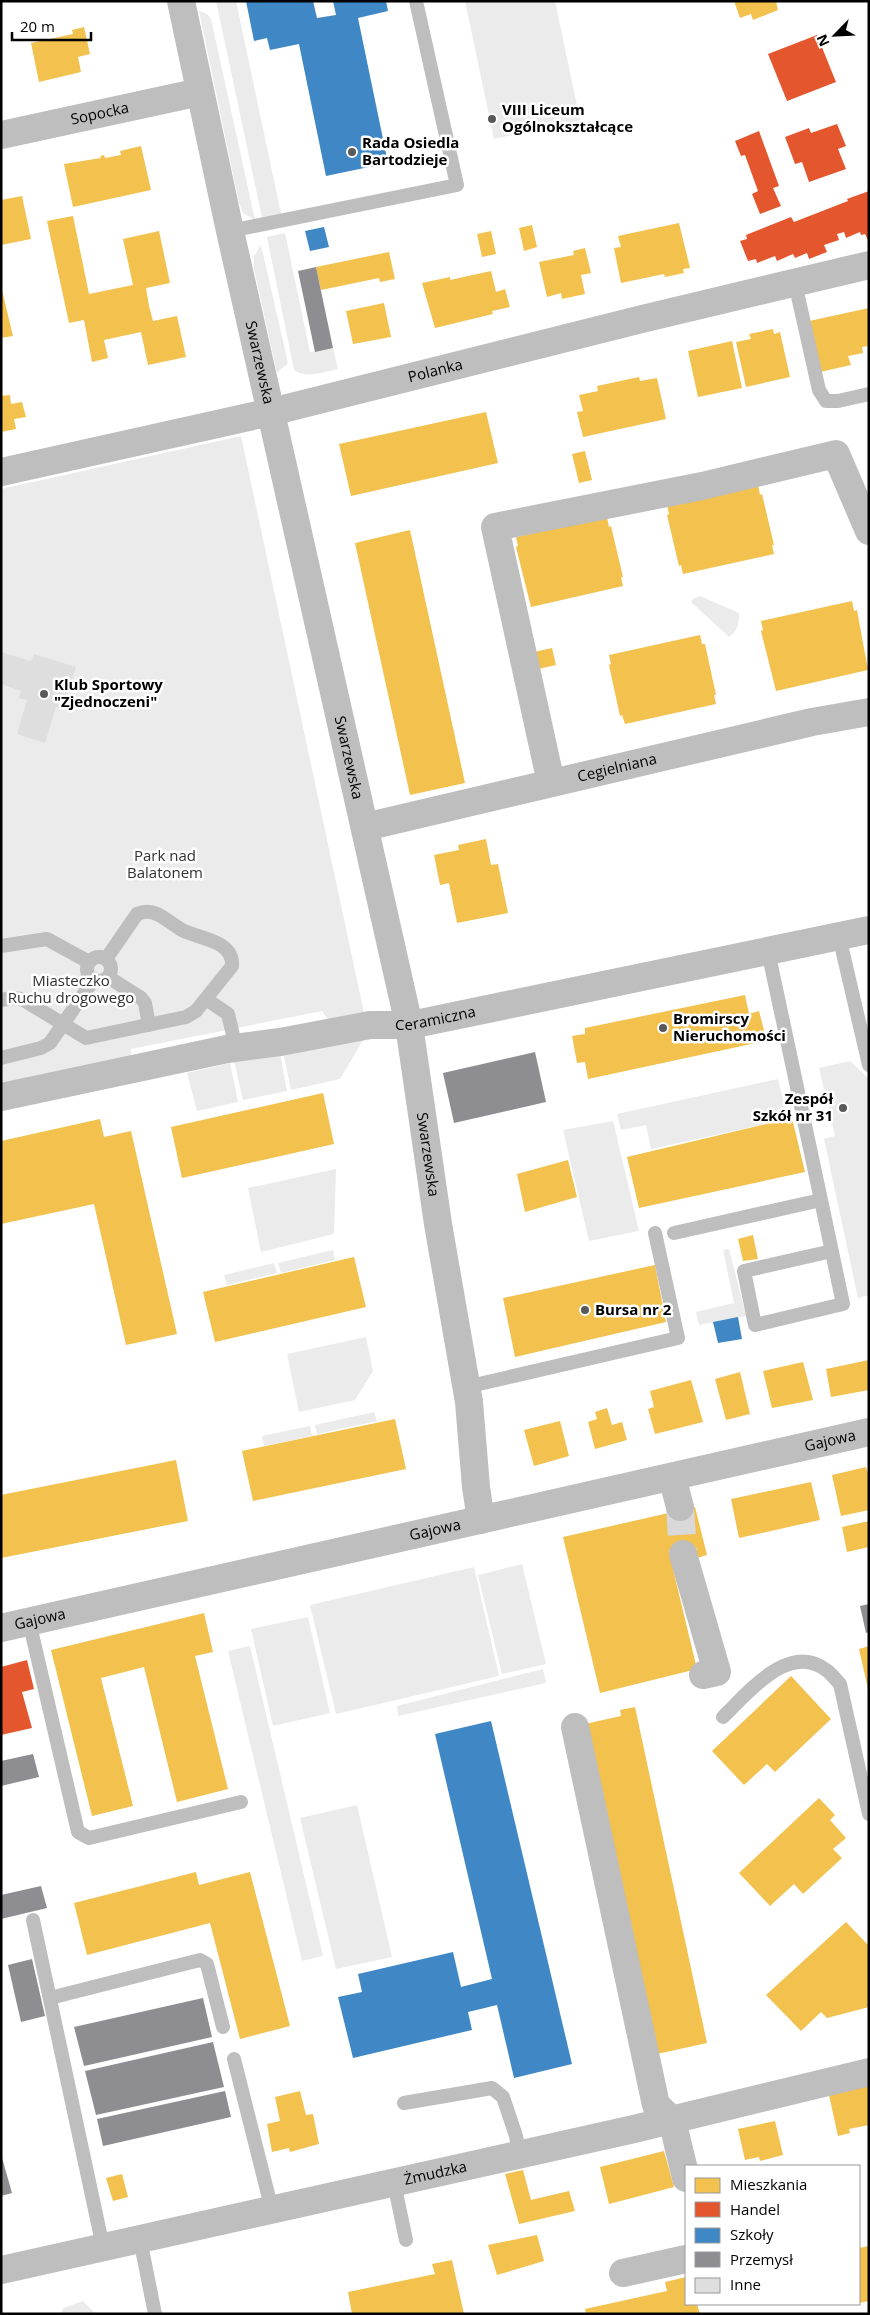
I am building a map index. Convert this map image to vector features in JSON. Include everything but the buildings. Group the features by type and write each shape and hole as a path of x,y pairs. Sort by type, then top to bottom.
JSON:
{"street":[{"name":"Swarzewska","path":"182,1 230,231 409,1025 438,1224 466,1387 481,1520"},
{"name":"Sopocka","path":"1,135 200,92"},
{"name":"Polanka","path":"1,472 272,412 642,318 869,266"},
{"path":"551,783 495,527 702,486 836,454 869,531"},
{"name":"Cegielniana","path":"364,827 812,722 869,712"},
{"name":"Ceramiczna","path":"1,1097 227,1049 280,1042 370,1025 409,1025 869,930"},
{"name":"Gajowa","path":"1,1628 869,1432"},
{"path":"672,1477 680,1507"},
{"path":"683,1554 717,1672 703,1675"},
{"path":"575,1727 656,2105 672,2120 685,2174"},
{"name":"Żmudzka","path":"1,2270 519,2155 869,2072"},
{"path":"623,2273 685,2259"}],"lane":[{"path":"230,231 457,186 416,1"},
{"path":"795,283 819,390 826,401 838,401 869,394"},
{"path":"1,1000 12,998 22,1000 86,1038 186,1017 196,1011 232,966 230,954 212,939 182,930 159,914 150,911 137,914 106,959"},
{"path":"839,936 869,1065"},
{"path":"1,946 47,939 89,962"},
{"path":"768,951 822,1200 843,1304 755,1325 744,1272 832,1251"},
{"path":"106,959 95,958 89,962 87,970 94,979 101,980 108,977"},
{"path":"106,959 110,966 108,977"},
{"path":"108,977 141,998 149,1024"},
{"path":"1,1058 41,1048 50,1043 94,979"},
{"path":"206,999 228,1014 233,1035 227,1049"},
{"path":"674,1233 822,1200"},
{"path":"466,1387 678,1338 655,1233"},
{"path":"29,1621 78,1832 89,1838 241,1802"},
{"path":"723,1717 771,1672 787,1664 802,1660 825,1668 840,1684 869,1814"},
{"path":"33,1920 103,2247"},
{"path":"50,1998 200,1960 207,1964 223,2027"},
{"path":"234,2060 272,2210"},
{"path":"404,2103 492,2088 504,2097 516,2136 519,2155"},
{"path":"394,2183 406,2240"},
{"path":"140,2239 155,2314"}],"green space":[{"path":"216,1 236,1 283,223 264,227"},
{"path":"465,1 555,1 580,120 494,139"},
{"path":"199,11 207,14 211,19 255,220 243,213 239,203"},
{"path":"285,233 310,352 333,348 338,369 310,374 299,373 294,370 267,237"},
{"path":"261,245 288,363 277,373 254,269 254,256"},
{"name":"Park nad Balatonem","path":"241,436 364,1013 331,1023 322,1011 131,1049 131,1059 1,1085 1,489"},
{"path":"700,596 739,613 738,623 732,635 729,637 691,602 694,598"},
{"path":"366,1035 340,1079 291,1090 283,1052"},
{"path":"280,1053 287,1091 243,1100 234,1061"},
{"path":"850,1061 869,1079 869,1295 858,1298 824,1139 835,1136 819,1068"},
{"path":"230,1063 238,1102 197,1111 187,1073"},
{"path":"778,1079 788,1119 651,1149 646,1125 621,1130 617,1114"},
{"path":"613,1121 639,1231 589,1241 563,1130"},
{"path":"336,1169 334,1234 261,1252 248,1188"},
{"path":"729,1249 746,1316 699,1325 696,1312 734,1303 723,1250"},
{"path":"333,1250 335,1260 281,1273 278,1263"},
{"path":"274,1263 277,1273 227,1285 224,1275"},
{"path":"366,1337 373,1371 355,1400 299,1412 287,1354"},
{"path":"374,1412 377,1421 317,1434 315,1425"},
{"path":"310,1426 312,1436 264,1446 262,1436"},
{"path":"522,1564 546,1664 502,1674 478,1575"},
{"path":"474,1567 499,1676 336,1714 310,1605"},
{"path":"308,1617 330,1713 273,1726 251,1629"},
{"path":"250,1646 323,1956 302,1961 228,1651"},
{"path":"543,1669 546,1683 398,1716 397,1706"},
{"path":"357,1805 392,1957 336,1969 300,1818"},
{"path":"83,2301 96,2314 61,2314 63,2308"}],"tunnel":[{"path":"680,1507 683,1554"}],"place":[{"name":"VIII Liceum Ogólnokształcące","path":"492,119"},
{"name":"Rada Osiedla Bartodzieje","path":"352,152"},
{"name":"Klub Sportowy \"Zjednoczeni\"","path":"44,694"},
{"name":"Bromirscy Nieruchomości","path":"663,1028"},
{"name":"Zespół Szkół nr 31","path":"843,1108"},
{"name":"Bursa nr 2","path":"585,1310"}],"park label":[{"name":"Miasteczko Ruchu drogowego","path":"71,990"}]}
